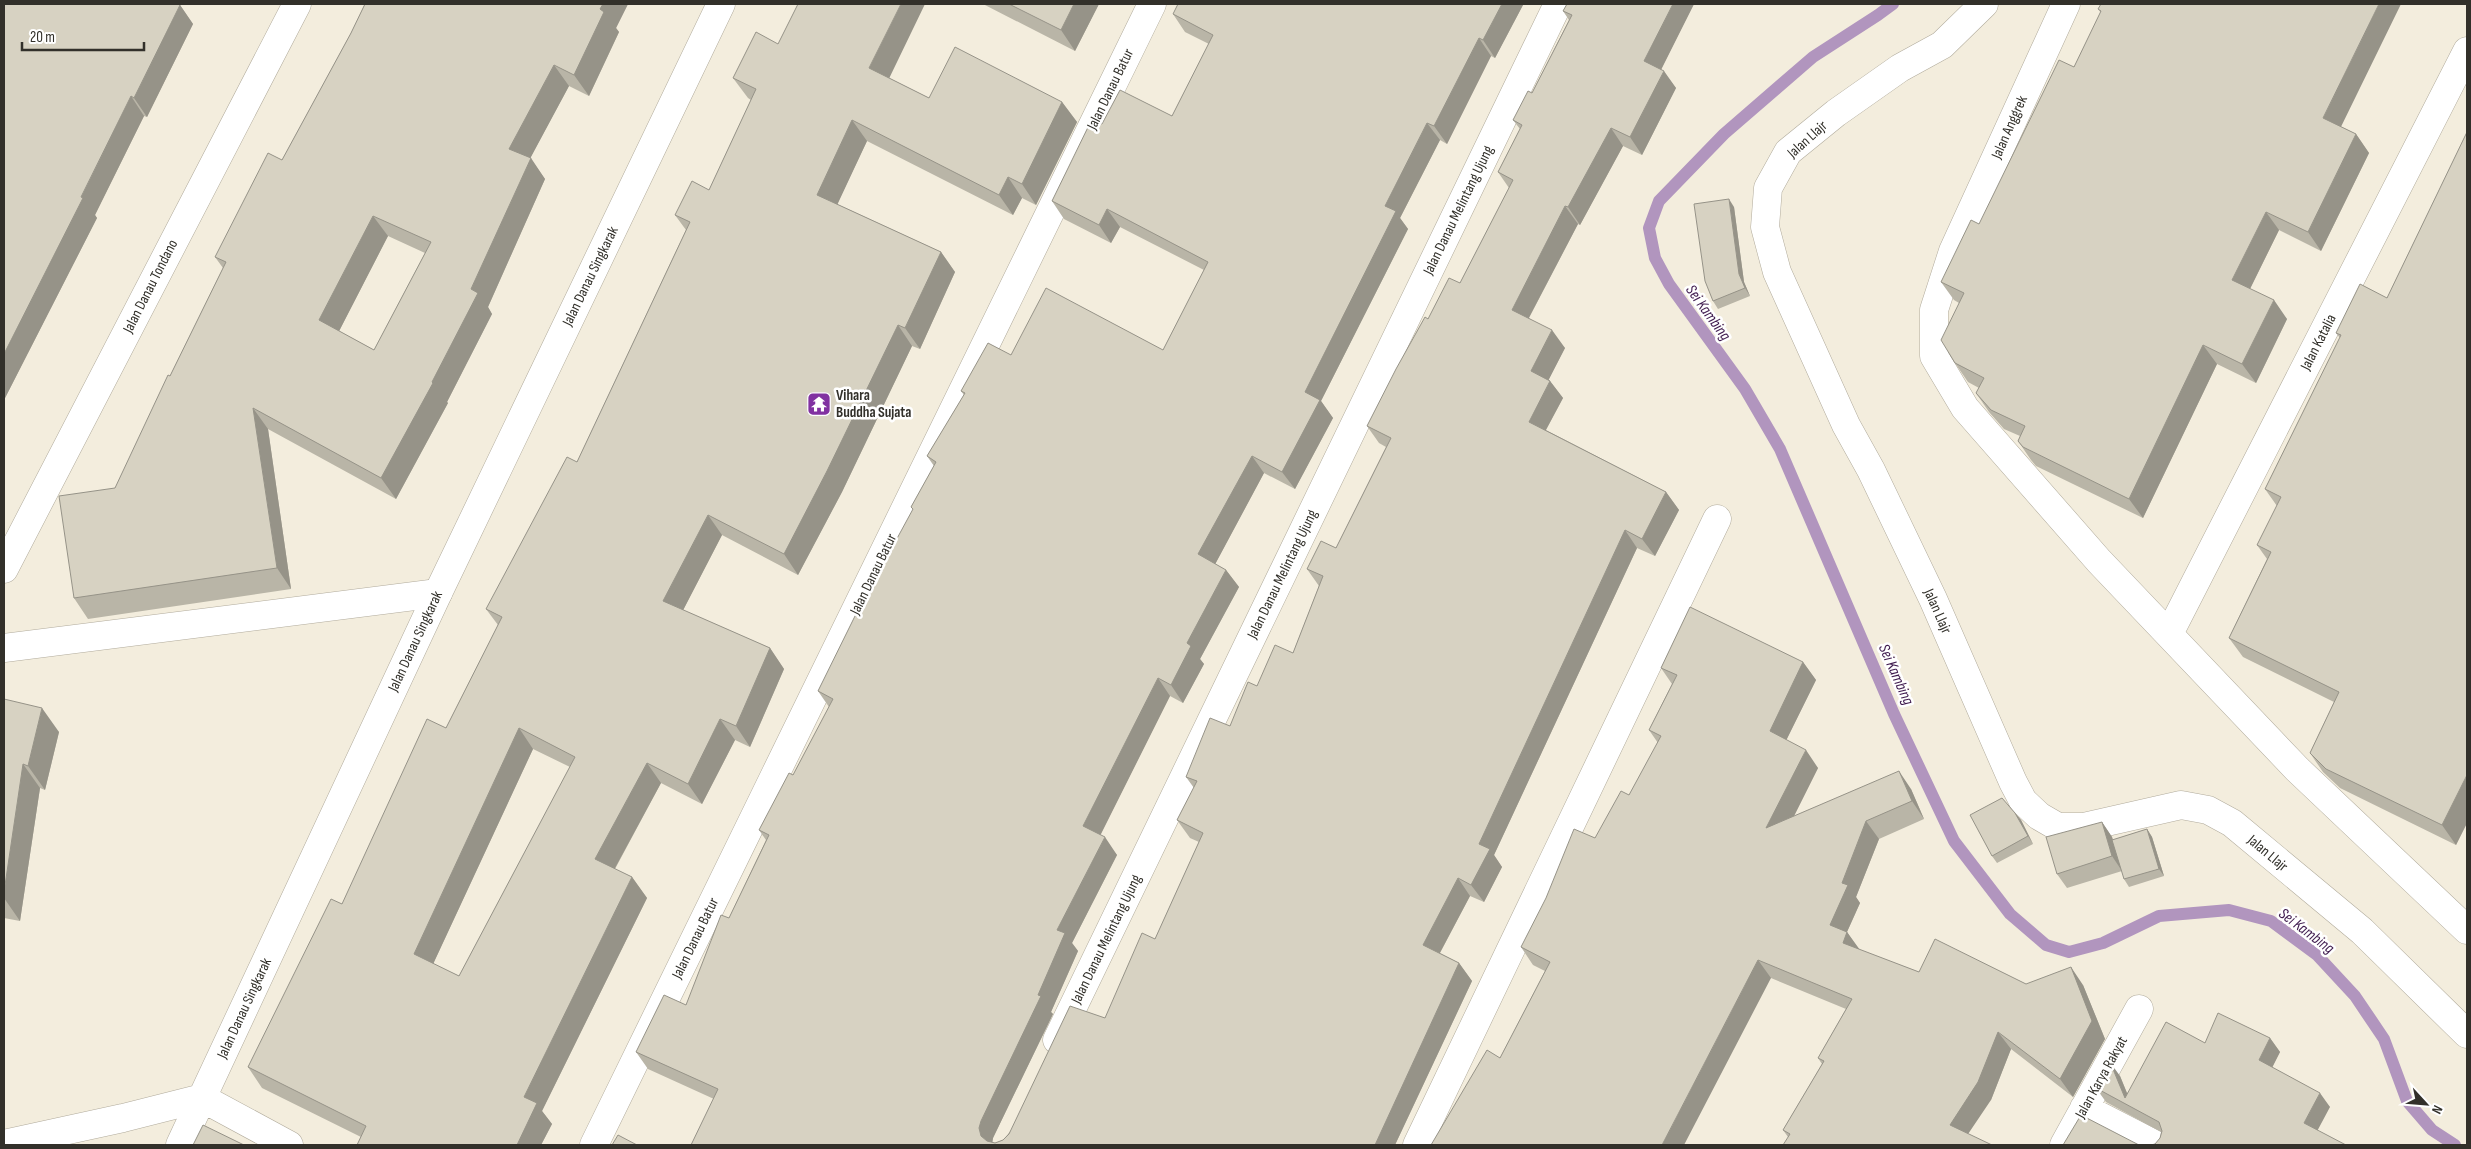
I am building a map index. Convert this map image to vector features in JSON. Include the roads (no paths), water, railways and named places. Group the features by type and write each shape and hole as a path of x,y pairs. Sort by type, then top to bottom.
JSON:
{"street":[{"name":"Jalan Danau Tondano","path":"4,569 297,4"},
{"name":"Jalan Danau Singkarak","path":"180,1145 438,593 721,4"},
{"name":"Jalan Danau Batur","path":"594,1145 1152,4"},
{"name":"Jalan Danau Melintang Ujung","path":"1046,1064 1558,4"},
{"name":"Jalan Llajr","path":"1984,4 1942,46 1900,68 1836,113 1788,152 1768,188 1765,227 1777,272 1846,425 1872,470 1933,599 2013,782 2023,801 2039,816 2058,827 2084,828 2181,805 2208,810 2232,823 2362,931 2467,1034"},
{"name":"Jalan Anggrek","path":"2066,4 1953,251 1934,310 1934,356 1966,408 2098,561 2297,769 2467,930"},
{"name":"Jalan Katalia","path":"2169,634 2467,51"},
{"path":"1417,1145 1717,520"},
{"path":"4,648 438,593"},
{"name":"Jalan Karya Rakyat","path":"2064,1145 2139,1009"},
{"path":"4,1144 123,1118 202,1098 289,1145"},
{"path":"2084,1108 2156,1145"}],"waterway":[{"name":"Sei Kambing","path":"1893,4 1813,57 1724,134 1659,201 1649,228 1655,258 1669,284 1745,389 1780,449 1894,714 1954,841 2010,914 2046,945 2069,952 2103,943 2159,916 2229,910 2271,921 2317,955 2355,996 2384,1039 2407,1101 2432,1130 2455,1145"}],"place":[{"name":"Vihara Buddha Sujata","path":"819,404"}]}
